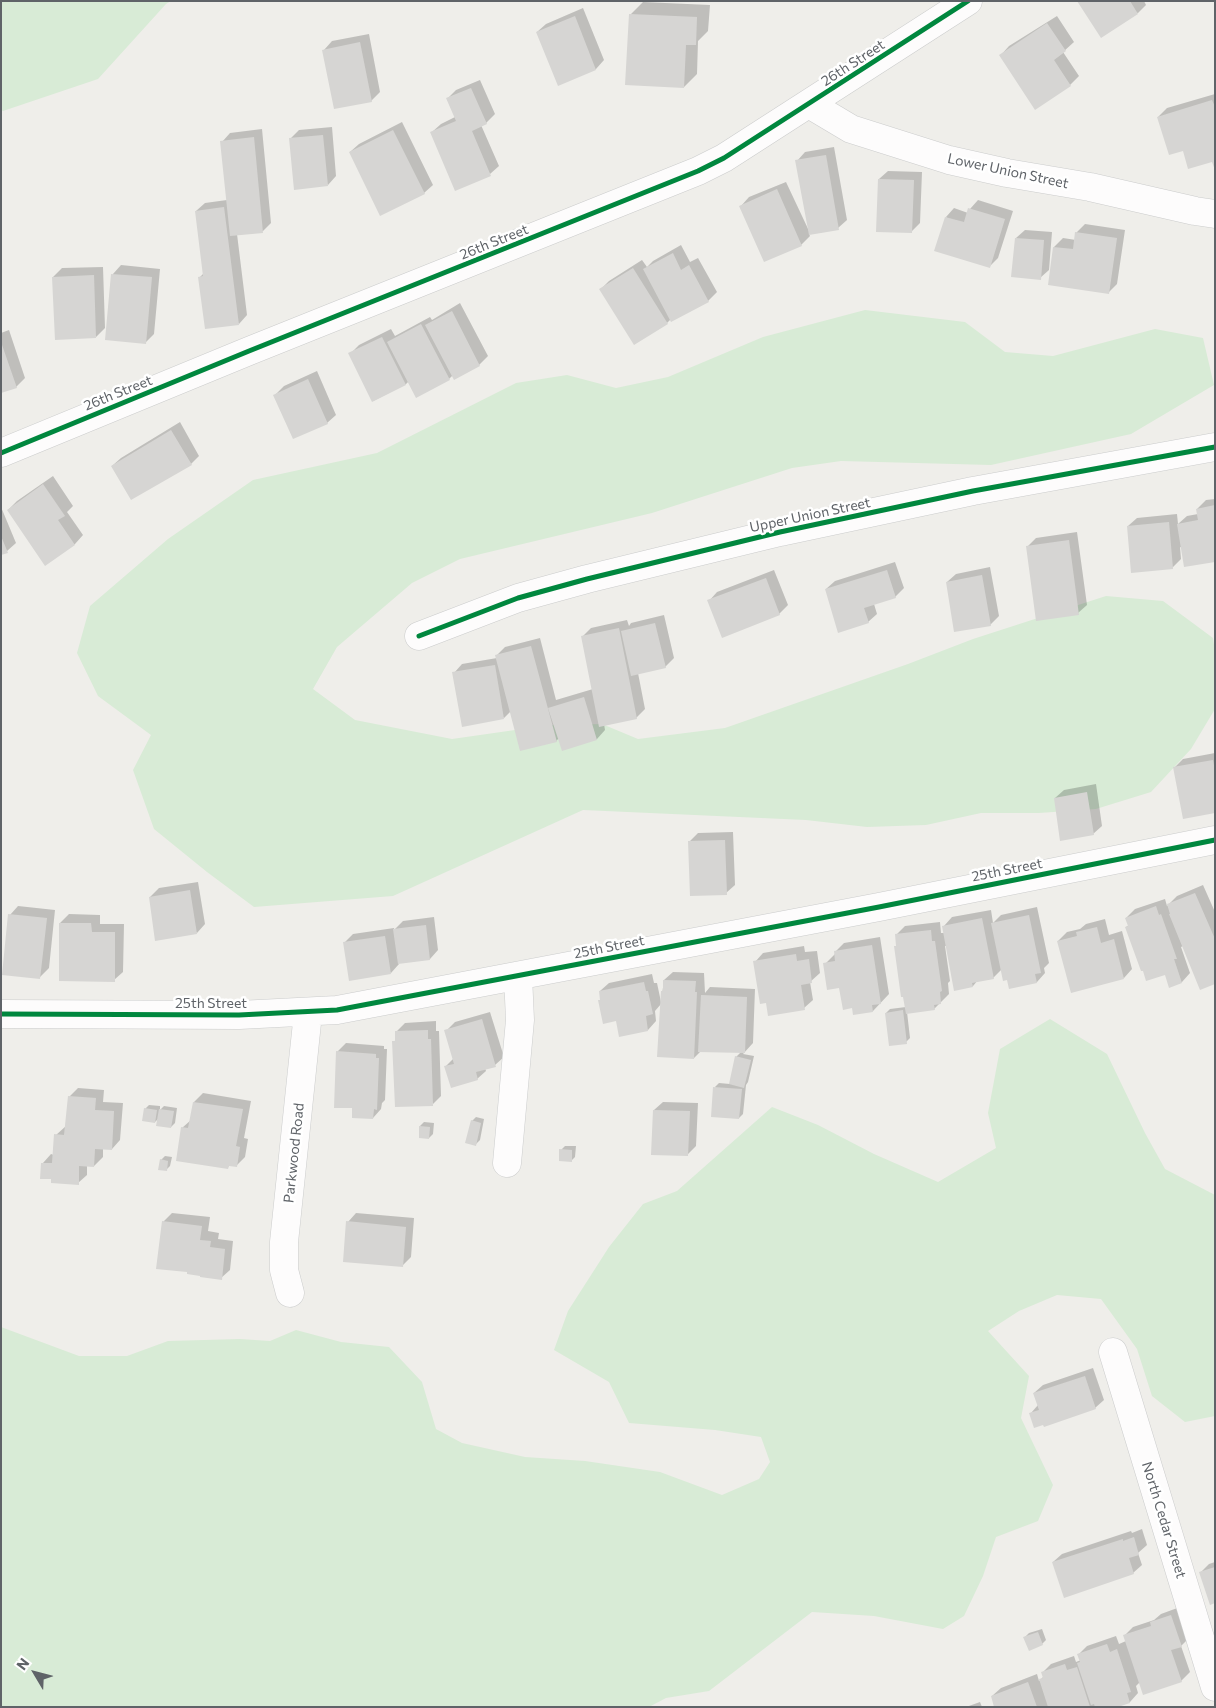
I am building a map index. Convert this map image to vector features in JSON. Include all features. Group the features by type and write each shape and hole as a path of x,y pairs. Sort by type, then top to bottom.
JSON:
{"street":[{"name":"26th Street","path":"1,453 249,351 670,184 724,158 968,1"},
{"name":"Lower Union Street","path":"809,104 851,129 949,160 1008,173 1090,187 1215,214"},
{"name":"Upper Union Street","path":"419,636 535,594 587,579 780,532 973,492 1215,447"},
{"name":"25th Street","path":"1,1014 239,1015 308,1013 373,1004 1215,840"},
{"path":"507,1164 520,1020 518,976"},
{"name":"Parkwood Road","path":"290,1293 284,1270 284,1242 308,1013"},
{"name":"North Cedar Street","path":"1113,1352 1215,1688"}],"green space":[{"path":"1,1 171,1 166,4 98,79 3,111 1,110"},
{"path":"865,310 965,322 1005,352 1053,356 1155,329 1203,338 1214,385 1131,434 991,465 841,461 792,468 652,513 460,559 412,583 337,647 313,689 355,720 452,739 550,725 602,724 638,739 725,728 908,664 973,639 1106,596 1163,601 1213,638 1215,651 1215,709 1191,749 1151,792 1096,809 1039,813 981,813 926,825 867,827 806,820 583,810 393,896 254,907 154,829 133,770 151,735 98,696 77,653 90,606 168,539 253,480 377,453 516,383 567,375 616,388 668,377 763,337"},
{"path":"1050,1019 1107,1054 1145,1133 1165,1169 1215,1195 1215,1416 1185,1422 1152,1396 1137,1349 1101,1299 1057,1295 1019,1311 988,1331 1029,1376 1021,1418 1053,1485 1038,1521 996,1537 983,1576 964,1616 943,1629 874,1616 812,1612 709,1691 666,1698 649,1707 1,1707 1,1327 79,1356 127,1356 168,1341 240,1339 270,1341 296,1330 341,1342 389,1347 422,1382 436,1429 462,1443 525,1457 585,1461 660,1472 722,1495 759,1479 770,1462 761,1437 715,1430 629,1423 609,1382 554,1350 568,1311 609,1247 643,1204 677,1191 772,1107 818,1125 874,1154 938,1182 996,1148 988,1113 1000,1049"}],"building":[{"path":"1077,1 1130,1 1138,14 1101,38"},
{"path":"629,14 697,17 696,45 686,45 684,88 625,85"},
{"path":"575,16 596,70 558,86 536,32"},
{"path":"1047,23 1066,51 1054,60 1071,86 1035,110 999,55"},
{"path":"360,42 372,102 334,109 322,50"},
{"path":"471,88 487,124 472,131 491,176 455,191 430,132 456,121 446,98"},
{"path":"1212,100 1215,107 1215,170 1212,162 1188,169 1183,151 1169,155 1157,117"},
{"path":"393,130 425,194 380,216 349,152"},
{"path":"323,135 328,186 294,190 289,138"},
{"path":"254,137 263,233 230,236 220,141"},
{"path":"826,155 839,230 809,235 795,160"},
{"path":"878,179 914,180 912,233 876,232"},
{"path":"777,189 802,246 764,262 739,206"},
{"path":"224,207 239,325 205,329 198,277 203,276 195,211"},
{"path":"968,208 1005,219 990,268 934,251 945,217 964,222"},
{"path":"1075,232 1117,238 1109,294 1048,285 1053,247 1073,249"},
{"path":"1015,238 1044,240 1041,280 1011,277"},
{"path":"673,253 681,270 689,265 709,302 671,322 643,269"},
{"path":"633,268 668,324 634,345 599,289"},
{"path":"111,274 152,277 146,344 105,340"},
{"path":"94,275 96,338 55,340 52,277"},
{"path":"452,311 480,366 454,380 425,325"},
{"path":"421,324 450,380 416,398 387,342"},
{"path":"382,337 406,385 372,402 348,353"},
{"path":"1,342 17,388 1,393"},
{"path":"308,379 328,424 293,439 273,395"},
{"path":"171,430 192,465 131,500 111,466"},
{"path":"43,484 65,516 58,520 75,545 45,566 7,510"},
{"path":"1215,505 1215,562 1184,567 1177,524 1198,520 1196,509"},
{"path":"1169,522 1173,569 1131,573 1127,526"},
{"path":"1,536 8,553 1,555"},
{"path":"1069,540 1079,615 1036,621 1026,546"},
{"path":"887,570 896,598 864,608 869,623 838,633 825,589"},
{"path":"982,575 991,626 954,632 946,582"},
{"path":"766,578 780,615 722,638 707,600"},
{"path":"655,623 666,668 631,676 621,631"},
{"path":"619,628 637,719 599,727 581,636"},
{"path":"531,646 557,742 520,751 495,655"},
{"path":"495,665 504,719 462,727 452,672"},
{"path":"584,697 597,740 562,751 548,708"},
{"path":"1213,760 1215,771 1215,813 1183,819 1173,767"},
{"path":"1087,792 1094,835 1060,841 1054,798"},
{"path":"725,840 727,895 690,896 688,841"},
{"path":"190,890 197,934 155,941 149,897"},
{"path":"1195,893 1215,939 1215,984 1200,990 1169,914 1167,904"},
{"path":"1156,906 1159,915 1161,914 1177,959 1174,959 1182,983 1169,988 1165,975 1146,981 1125,927 1128,926 1125,918"},
{"path":"8,914 47,918 40,979 2,975"},
{"path":"1029,915 1041,973 1035,974 1037,983 1009,989 1007,980 1003,981 991,923"},
{"path":"982,918 994,979 972,983 973,987 954,991 942,926"},
{"path":"59,923 91,923 92,932 115,932 115,982 59,981"},
{"path":"426,925 430,960 398,964 393,929"},
{"path":"1097,927 1101,943 1114,939 1124,979 1071,993 1057,941 1077,936 1076,932"},
{"path":"931,930 932,941 935,941 942,991 940,992 941,1004 934,1005 935,1010 906,1014 903,997 901,997 894,946 896,946 895,934"},
{"path":"385,936 391,974 349,981 343,942"},
{"path":"872,945 881,1004 872,1005 873,1012 853,1015 852,1008 843,1010 839,988 827,990 823,963 835,961 834,951"},
{"path":"796,954 797,961 809,959 812,983 801,985 805,1010 768,1016 766,1003 760,1004 753,961"},
{"path":"663,980 696,981 694,1059 657,1057"},
{"path":"644,982 653,1014 646,1016 648,1031 619,1037 616,1021 603,1024 598,1000 600,1000 599,991"},
{"path":"701,995 747,997 745,1053 698,1052"},
{"path":"903,1010 907,1044 889,1046 885,1013"},
{"path":"482,1019 496,1067 476,1072 478,1080 451,1088 444,1066 454,1064 444,1030"},
{"path":"428,1030 428,1039 431,1039 433,1106 395,1107 392,1041 395,1041 395,1031"},
{"path":"336,1051 376,1054 376,1058 379,1058 377,1110 374,1109 373,1119 352,1118 352,1108 334,1108"},
{"path":"735,1056 751,1060 744,1088 729,1084"},
{"path":"713,1087 742,1089 739,1119 711,1117"},
{"path":"68,1096 96,1098 95,1110 114,1111 112,1150 95,1149 94,1167 79,1166 79,1185 51,1183 51,1179 40,1179 41,1163 52,1163 54,1134 64,1135"},
{"path":"193,1102 243,1109 236,1146 240,1147 237,1167 229,1166 228,1169 176,1161 181,1127 188,1128"},
{"path":"144,1108 157,1110 155,1123 142,1121"},
{"path":"159,1109 174,1111 171,1128 156,1126"},
{"path":"653,1110 690,1111 688,1156 651,1155"},
{"path":"471,1120 481,1123 476,1146 465,1143"},
{"path":"419,1126 430,1127 429,1139 419,1138"},
{"path":"559,1149 572,1150 572,1162 559,1161"},
{"path":"160,1159 168,1161 167,1171 158,1170"},
{"path":"162,1221 202,1226 200,1240 211,1241 210,1247 225,1249 222,1280 200,1277 187,1274 187,1272 156,1269"},
{"path":"346,1221 406,1227 403,1267 343,1262"},
{"path":"1085,1376 1096,1409 1044,1427 1043,1425 1034,1428 1029,1413 1039,1410 1033,1393"},
{"path":"1134,1537 1139,1555 1129,1558 1134,1574 1064,1598 1052,1562"},
{"path":"1215,1567 1215,1603 1210,1605 1199,1572"},
{"path":"1171,1615 1182,1647 1171,1650 1182,1682 1143,1695 1123,1635 1151,1626 1150,1622"},
{"path":"1038,1632 1043,1645 1029,1651 1023,1637"},
{"path":"1107,1644 1110,1652 1117,1649 1131,1692 1127,1693 1130,1703 1118,1707 1095,1707 1094,1704 1091,1705 1077,1663 1080,1662 1077,1654"},
{"path":"1065,1664 1067,1670 1077,1667 1090,1707 1048,1707 1039,1679 1043,1678 1041,1672"},
{"path":"1028,1682 1037,1707 994,1707 991,1696"}],"cycle path":[{"path":"1,453 249,351 698,171 724,158 968,1"},
{"path":"419,636 518,598 587,579 780,532 973,491 1215,447"},
{"path":"1,1014 239,1015 337,1010 879,907 1215,840"}]}
